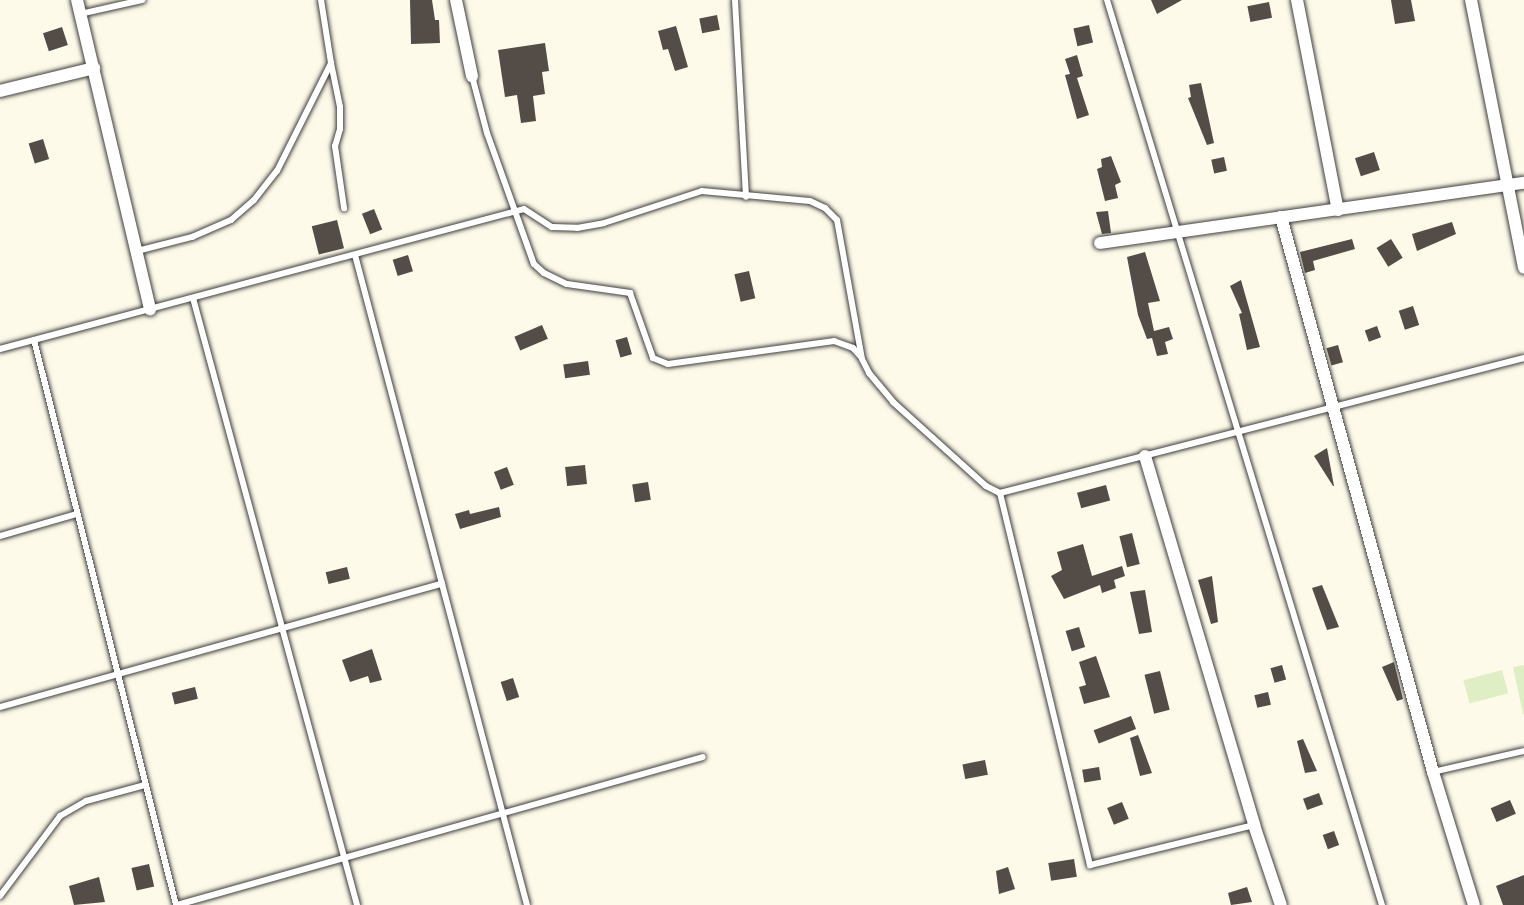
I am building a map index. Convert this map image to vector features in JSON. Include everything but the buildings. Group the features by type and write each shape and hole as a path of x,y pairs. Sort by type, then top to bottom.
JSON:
{"street":[{"path":"77,0 151,312"},
{"path":"456,0 472,76"},
{"path":"1297,0 1338,209"},
{"path":"1471,0 1524,268"},
{"path":"0,91 94,68"},
{"path":"1100,243 1524,183"},
{"path":"1281,217 1433,772 1474,905"},
{"path":"1145,456 1254,825 1281,905"}],"lane":[{"path":"80,14 142,0"},
{"path":"321,0 340,107 336,169 344,208"},
{"path":"735,0 746,197"},
{"path":"1107,0 1382,905"},
{"path":"136,251 202,233 231,220 254,200 277,170 331,63"},
{"path":"472,76 487,133 516,211 528,254 544,273 567,284 630,293 649,352 659,362 834,341 853,348 880,390 986,486 1000,493 1524,358"},
{"path":"0,349 151,312 193,298 524,209 552,227 565,229 604,223 702,191 810,201 825,208 837,220 862,359"},
{"path":"355,254 527,905"},
{"path":"193,298 357,905"},
{"path":"34,340 116,677 176,905 703,757"},
{"path":"1000,493 1090,865 1254,825"},
{"path":"0,536 76,514"},
{"path":"0,707 116,677 442,584"},
{"path":"1433,772 1524,751"},
{"path":"0,896 60,816 86,801 145,785"}],"green space":[{"path":"1524,665 1524,714 1523,714 1513,667"},
{"path":"1502,670 1508,693 1470,704 1463,680"}]}
